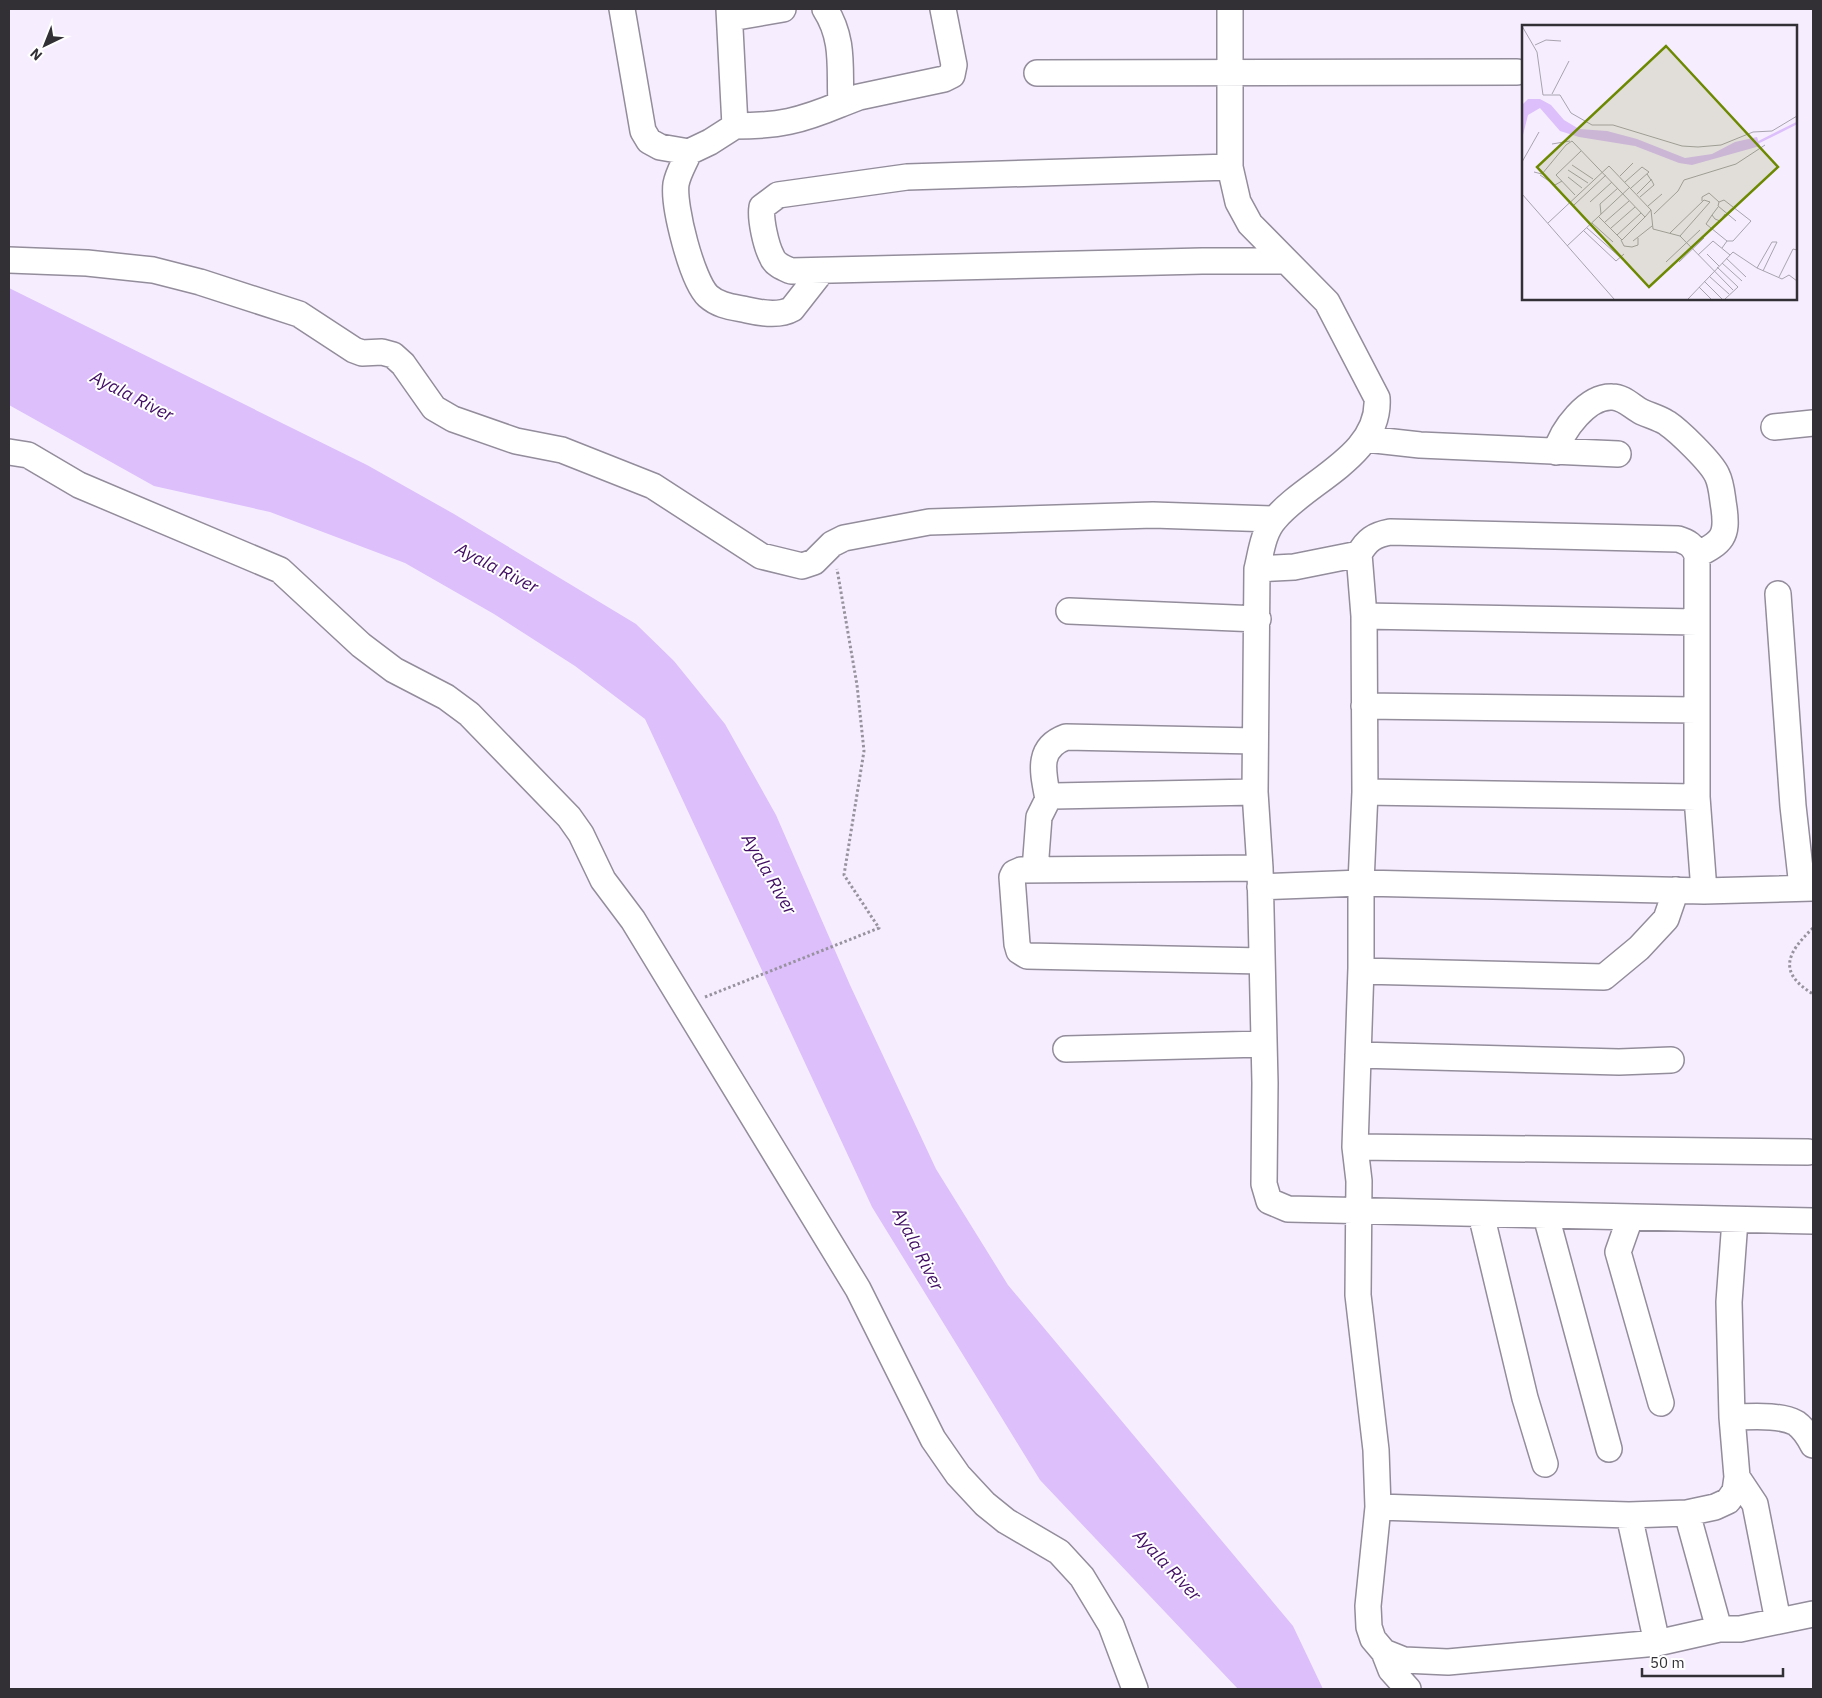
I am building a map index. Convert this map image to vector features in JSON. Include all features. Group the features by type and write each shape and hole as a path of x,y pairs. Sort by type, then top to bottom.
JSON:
{"street":[{"path":"622,9 643,130 649,141 660,147 689,152 710,142 735,126 773,126 807,118 859,97 944,79 952,74 954,65 943,9"},
{"path":"735,126 730,13 783,9"},
{"path":"825,9 833,22 841,52 841,104"},
{"path":"1230,9 1230,167 1238,202 1250,224 1327,302 1377,398 1375,423 1366,439 1353,453 1274,520 1264,538 1257,569 1255,792 1262,961 1264,1184 1269,1201 1288,1209 1813,1221"},
{"path":"1036,73 1517,72"},
{"path":"689,152 676,184 676,203 696,278 707,294 726,306 759,312 787,312 792,309 821,272"},
{"path":"1230,167 906,177 778,195 768,200 762,207 760,216 772,258 780,266 791,271 821,272 1202,261 1286,261"},
{"path":"9,260 87,263 153,270 209,284 298,314 362,354 382,352 393,356 403,364 434,408 453,419 516,441 562,450 653,486 761,556 802,566 814,562 832,544 844,538 929,522 1153,515 1274,520"},
{"path":"1556,452 1566,428 1577,416 1605,397 1615,396 1644,413 1668,423 1714,470 1720,482 1724,511 1724,536 1716,545 1697,555"},
{"path":"1774,427 1813,423"},
{"path":"1366,439 1420,446 1618,454"},
{"path":"9,452 28,455 79,485 147,512 280,570 362,645 394,670 446,697 469,714 569,817 581,834 603,880 633,920 858,1289 918,1411 948,1461 958,1475 985,1504 1006,1521 1059,1552 1082,1577 1111,1625 1135,1689"},
{"path":"1408,1689 1391,1670 1384,1652 1373,1639 1369,1627 1368,1606 1378,1507 1376,1450 1358,1295 1356,1147 1361,971 1361,883 1365,792 1364,616 1359,554 1367,542 1377,534 1390,532 1678,539 1694,547 1697,555 1697,797 1704,891"},
{"path":"1257,569 1294,567 1359,554"},
{"path":"1262,961 1027,956 1019,951 1017,944 1012,877 1017,871 1035,870 1361,883 1704,891 1807,888 1787,730 1778,594"},
{"path":"1069,611 1258,619"},
{"path":"1364,616 1697,622"},
{"path":"1364,706 1696,710"},
{"path":"1035,870 1039,817 1048,799 1044,776 1046,749 1054,741 1066,736 1255,741"},
{"path":"1048,799 1054,796 1255,792"},
{"path":"1365,792 1697,797"},
{"path":"1361,971 1604,977 1639,948 1666,919 1676,890"},
{"path":"1066,1048 1263,1044"},
{"path":"1358,1055 1620,1062 1671,1060"},
{"path":"1356,1147 1808,1152"},
{"path":"1481,1214 1525,1398 1545,1464"},
{"path":"1546,1216 1609,1449"},
{"path":"1630,1218 1618,1252 1661,1403"},
{"path":"1378,1507 1629,1515 1687,1513 1715,1507 1728,1501 1735,1491 1737,1477 1732,1417 1729,1302 1735,1220"},
{"path":"1732,1417 1779,1419 1796,1423 1807,1434 1813,1445"},
{"path":"1737,1477 1755,1504 1778,1621"},
{"path":"1687,1513 1719,1629"},
{"path":"1629,1515 1657,1643"},
{"path":"1384,1652 1404,1660 1448,1662 1657,1643 1719,1629 1740,1629 1813,1614"}],"path":[{"path":"684,1006 879,928 844,875 864,750 857,685 832,544"},
{"path":"1813,928 1800,941 1791,956 1790,970 1794,979 1813,994"}],"water":[{"name":"Ayala River","path":"9,288 367,465 454,514 636,624 674,661 725,724 776,815 850,985 936,1169 1008,1285 1293,1626 1323,1689 1238,1689 1040,1480 872,1207 645,719 575,666 494,614 405,563 270,512 154,486 9,405"}]}
